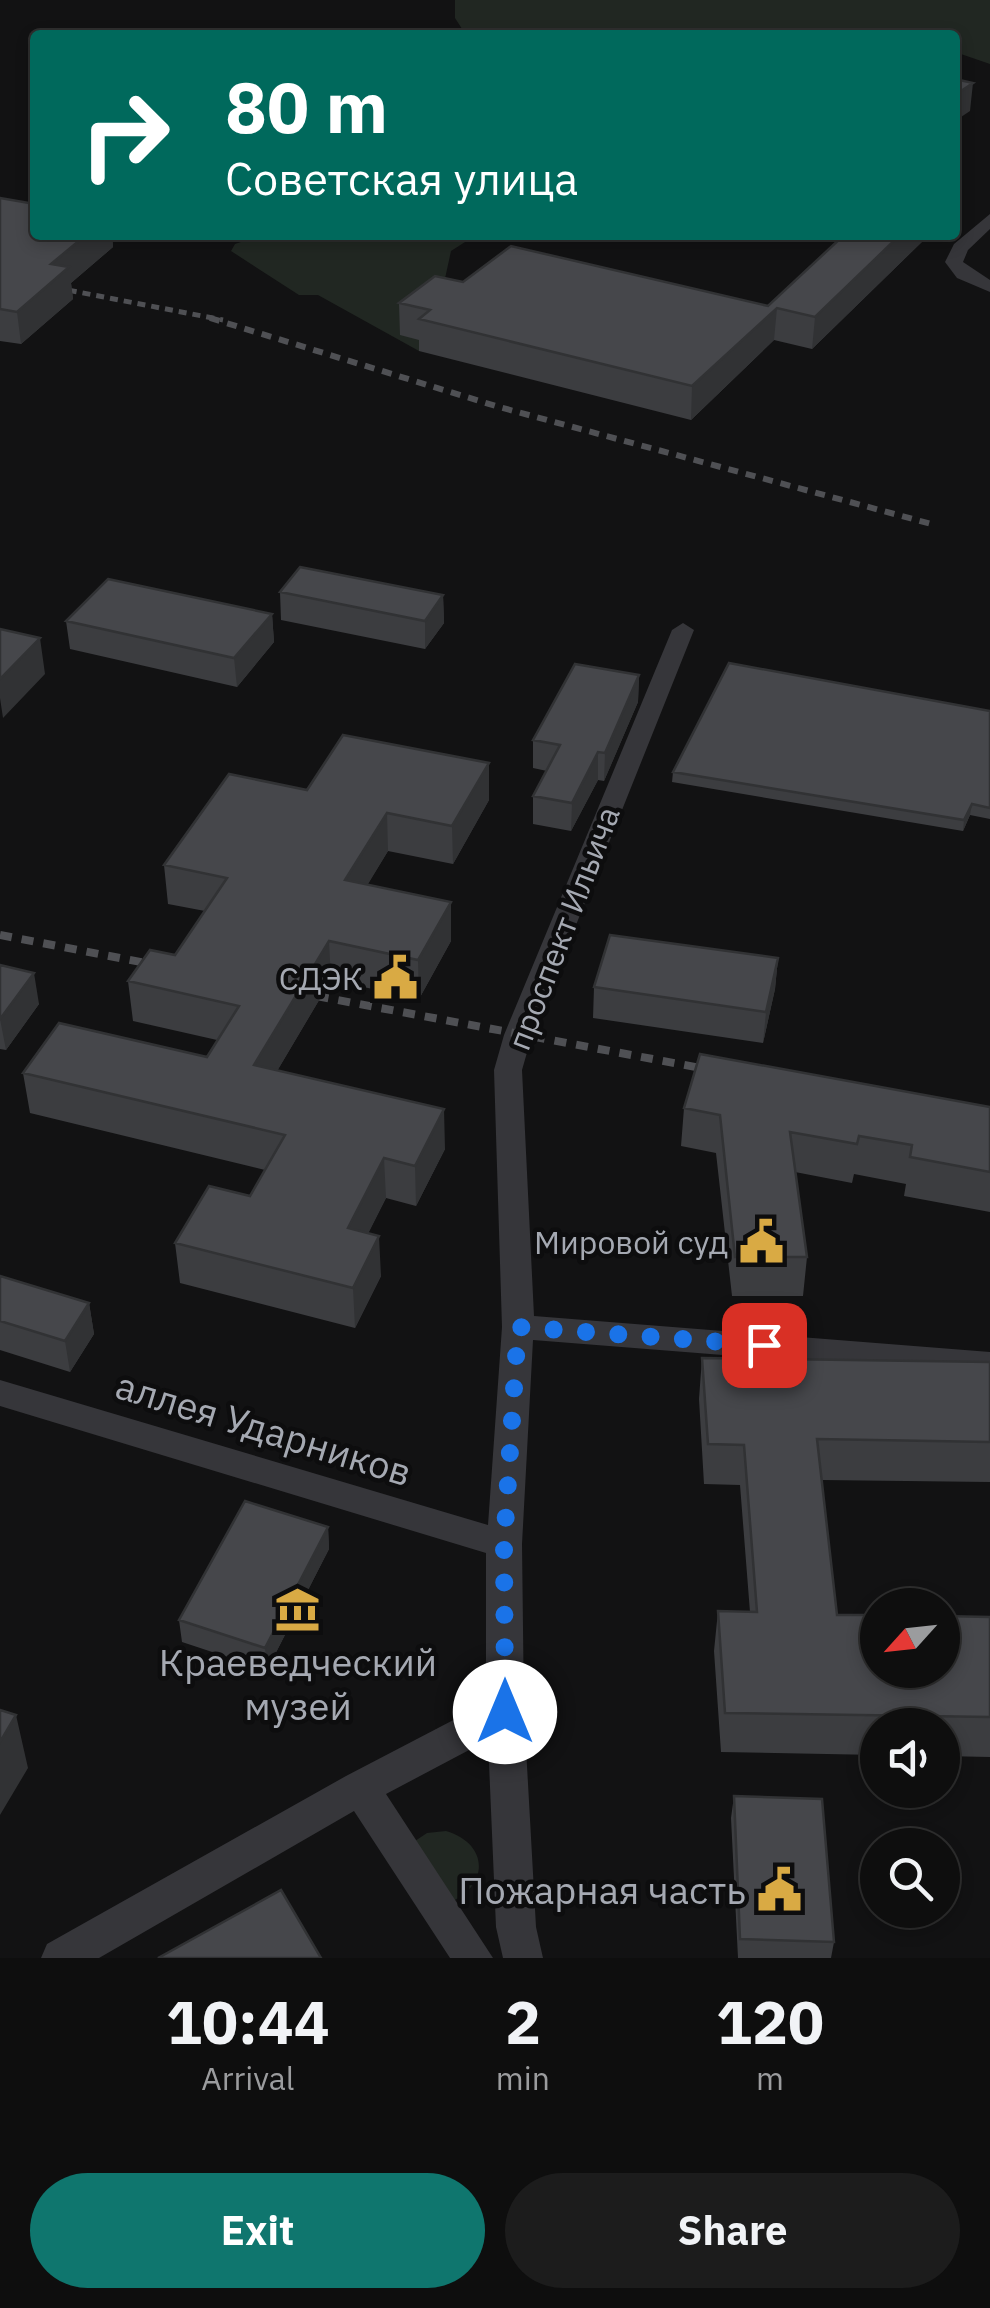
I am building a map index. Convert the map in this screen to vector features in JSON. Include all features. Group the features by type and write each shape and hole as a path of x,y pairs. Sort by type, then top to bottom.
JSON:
{"street":[{"path":"990,219 960,248 954,262 963,274 990,287"},
{"name":"проспект Ильича","path":"523,1958 516,1927 505,1712 504,1544 518,1327 508,1070 518,1035 683,630"},
{"path":"518,1327 990,1364"},
{"name":"аллея Ударников","path":"0,1393 504,1544"},
{"path":"61,1958 360,1788 505,1712"},
{"path":"360,1788 473,1958"}],"shaded area":[{"path":"455,0 990,0 990,64 960,54 960,30 463,30 455,18"},
{"path":"247,240 468,240 451,251 431,343 419,351 318,295 299,295 231,251 235,244"},
{"path":"446,1831 471,1845 479,1866 471,1887 448,1903 412,1843 427,1833"}],"building":[{"path":"960,80 973,83 960,92"},
{"path":"0,198 30,203 30,240 80,240 51,264 69,267 17,312 0,309"},
{"path":"839,240 895,240 815,317 777,308 692,386 419,319 430,310 399,303 435,276 463,282 511,246 768,306"},
{"path":"300,567 443,595 425,621 280,592"},
{"path":"108,579 272,614 234,658 66,621"},
{"path":"0,629 40,638 0,679"},
{"path":"729,663 990,711 990,808 972,804 964,820 673,772"},
{"path":"575,664 639,675 605,753 598,752 572,803 533,796 560,745 533,740"},
{"path":"343,735 489,763 452,826 387,813 345,880 451,902 418,960 329,941 254,1065 444,1109 415,1166 384,1158 348,1228 379,1236 353,1288 175,1243 209,1186 250,1196 285,1135 23,1073 59,1023 207,1057 239,1006 128,981 150,950 175,955 227,878 164,865 229,774 307,790"},
{"path":"610,935 778,958 766,1012 594,987"},
{"path":"0,965 34,973 0,1019"},
{"path":"700,1054 990,1107 990,1172 910,1157 912,1145 859,1136 857,1144 790,1132 807,1257 735,1257 720,1115 684,1108"},
{"path":"0,1276 89,1303 65,1341 0,1321"},
{"path":"702,1358 990,1362 990,1442 817,1439 837,1615 860,1615 860,1688 960,1688 960,1616 990,1617 990,1717 960,1717 960,1708 860,1708 860,1715 725,1713 718,1611 757,1612 744,1445 708,1444"},
{"path":"245,1501 328,1527 265,1648 179,1620"},
{"path":"0,1710 16,1715 0,1742"},
{"name":"Пожарная часть","path":"734,1796 822,1799 834,1942 740,1939"},
{"path":"281,1890 321,1958 158,1958"}],"railway":[{"path":"0,277 223,320"},
{"path":"210,318 499,407 935,525"},
{"path":"0,935 167,967"},
{"path":"295,992 722,1072"}],"place":[{"name":"СДЭК","path":"396,978"},
{"name":"Мировой суд","path":"761,1242"},
{"name":"Краеведческий музей","path":"298,1609"},
{"name":"Пожарная часть","path":"779,1889"}],"route":[{"path":"505,1712 504,1544 518,1327 764,1345"}]}
